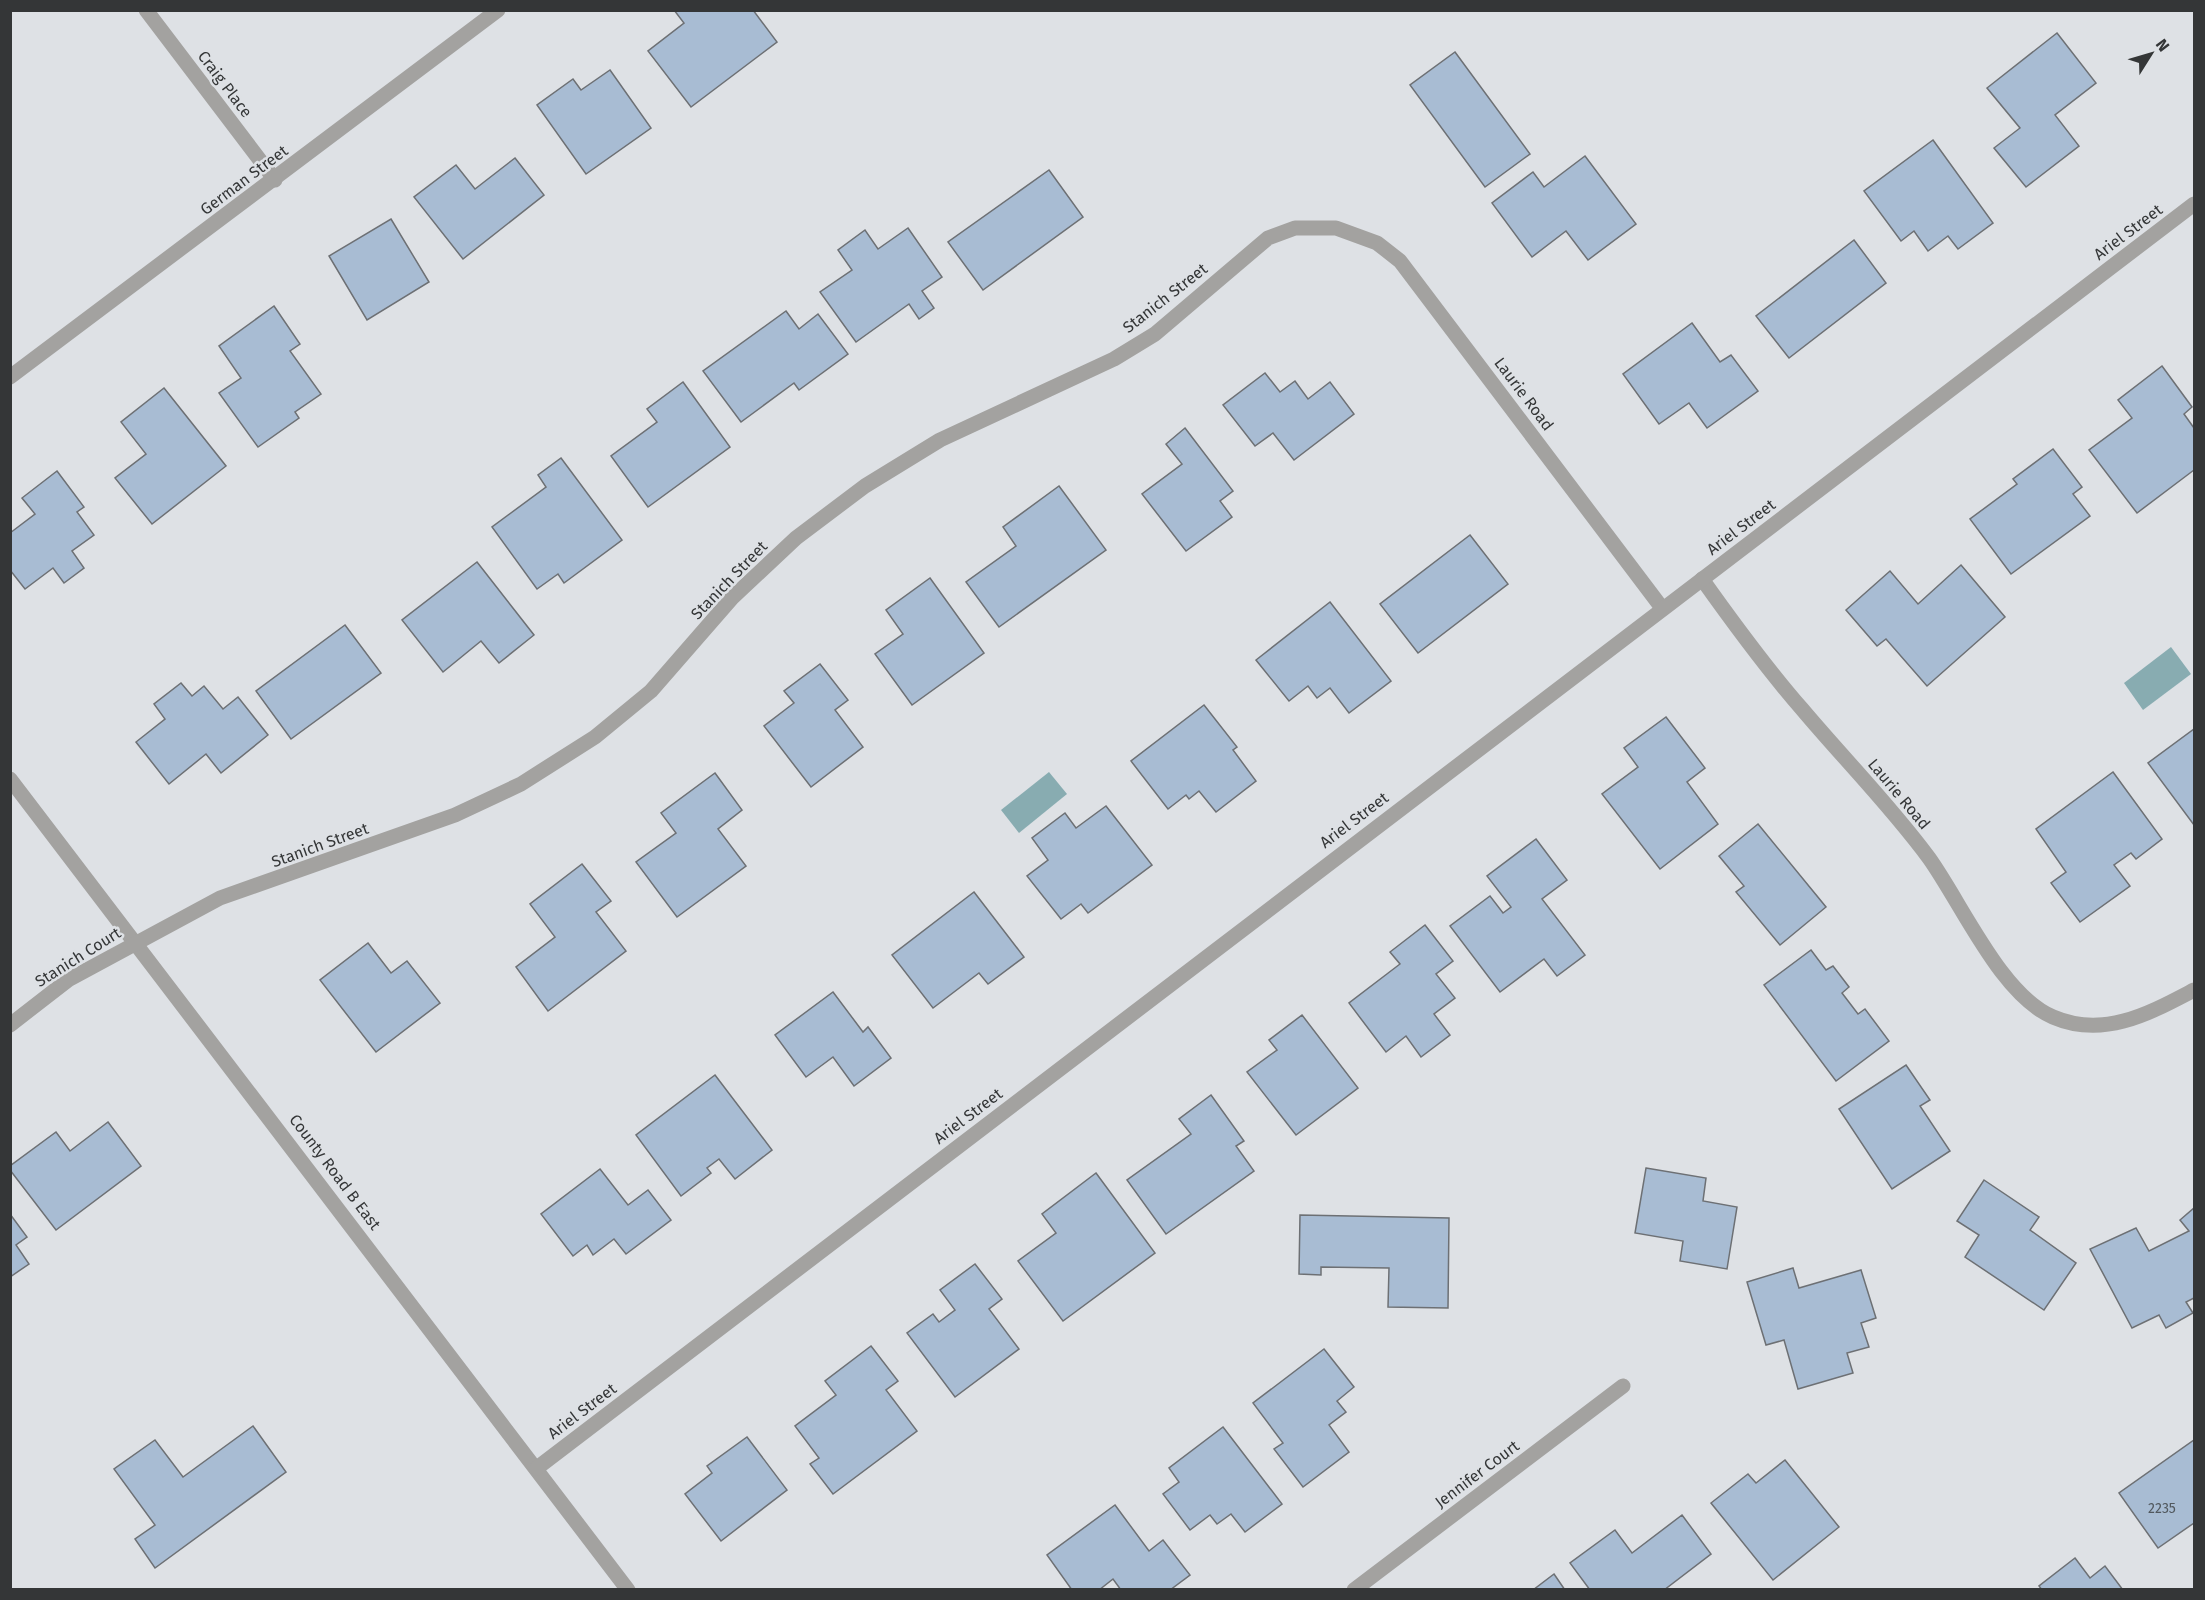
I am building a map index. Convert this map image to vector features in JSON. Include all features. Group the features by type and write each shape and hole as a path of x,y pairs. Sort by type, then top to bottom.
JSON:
{"street":[{"name":"Craig Place","path":"146,10 275,180"},
{"name":"German Street","path":"10,377 275,180 498,10"},
{"name":"Ariel Street","path":"537,1468 2194,204"},
{"name":"Stanich Street","path":"136,941 220,898 455,815 521,784 595,737 651,691 732,598 796,538 865,486 940,440 1114,359 1155,334 1268,238 1295,228 1336,228"},
{"name":"Laurie Road","path":"1336,228 1377,243 1400,261 1662,608"},
{"name":"Laurie Road","path":"1702,579 1767,668 1871,786 1929,858 2005,975 2024,999 2051,1017 2070,1023 2104,1026 2136,1019 2194,990"},
{"name":"County Road B East","path":"10,779 136,941 628,1590"},
{"name":"Stanich Court","path":"10,1025 68,980 136,941"},
{"name":"Jennifer Court","path":"1354,1590 1623,1386"}],"water":[{"path":"2171,647 2191,674 2143,710 2124,683"},
{"path":"1049,772 1067,794 1019,833 1001,810"}],"building":[{"path":"674,10 753,10 777,42 691,107 648,51 684,23"},
{"path":"2057,33 2096,83 2055,115 2079,146 2026,187 1994,148 2020,128 1987,88"},
{"path":"1455,52 1530,154 1485,187 1410,85"},
{"path":"610,70 651,128 586,174 537,105 573,79 581,90"},
{"path":"1933,140 1993,223 1958,249 1948,236 1928,251 1914,231 1901,241 1864,191"},
{"path":"1585,156 1636,224 1588,260 1566,231 1532,257 1492,203 1533,172 1544,187"},
{"path":"515,158 544,195 463,259 414,197 456,165 475,189"},
{"path":"1049,170 1083,217 983,290 948,242"},
{"path":"391,219 429,282 367,320 329,256"},
{"path":"908,228 942,277 922,291 934,308 919,319 909,304 856,342 820,292 852,270 838,250 865,230 878,249"},
{"path":"1854,240 1886,283 1789,358 1756,316"},
{"path":"274,306 300,344 290,351 321,394 295,412 299,418 258,447 219,393 241,378 219,346"},
{"path":"786,311 799,329 818,314 848,354 799,390 794,383 741,422 703,371"},
{"path":"1692,323 1720,362 1731,355 1758,391 1707,428 1689,403 1659,424 1623,374"},
{"path":"2162,366 2192,407 2184,414 2194,428 2194,470 2137,513 2089,450 2132,418 2118,400"},
{"path":"1265,373 1280,392 1295,381 1308,399 1330,382 1354,414 1294,460 1273,433 1255,446 1223,405"},
{"path":"683,382 730,447 648,507 611,456 657,422 647,409"},
{"path":"164,388 226,466 152,524 115,478 146,454 121,422"},
{"path":"1185,428 1233,491 1220,501 1232,517 1186,551 1142,494 1182,464 1166,444"},
{"path":"2053,449 2082,487 2073,494 2090,516 2011,574 1970,519 2017,484 2013,479"},
{"path":"561,458 622,540 564,583 558,574 537,589 492,527 546,487 538,475"},
{"path":"57,471 84,507 77,512 94,535 72,551 84,568 64,583 53,568 25,589 10,570 10,533 35,514 22,498"},
{"path":"1059,486 1106,550 999,627 966,582 1016,546 1003,527"},
{"path":"1470,535 1508,584 1418,653 1380,604"},
{"path":"477,562 534,635 499,663 481,641 443,672 402,620"},
{"path":"1961,565 2005,617 1927,686 1886,639 1877,646 1846,610 1890,571 1918,604"},
{"path":"930,578 984,653 912,705 875,654 903,634 886,610"},
{"path":"1330,602 1391,681 1349,713 1330,688 1317,698 1308,686 1289,701 1256,660"},
{"path":"345,625 381,673 291,739 256,691"},
{"path":"820,664 848,700 835,710 863,747 811,787 764,726 794,703 784,691"},
{"path":"181,683 192,696 204,686 223,709 238,697 268,735 221,773 206,754 169,784 136,742 165,719 154,704"},
{"path":"1204,705 1237,747 1233,750 1256,781 1216,812 1199,791 1189,799 1186,795 1168,809 1131,761"},
{"path":"1666,717 1705,768 1687,782 1718,824 1660,869 1602,794 1638,767 1624,748"},
{"path":"2194,729 2194,825 2148,763"},
{"path":"2113,772 2162,839 2136,859 2131,853 2114,865 2130,886 2080,922 2051,883 2066,872 2036,829"},
{"path":"715,773 742,810 718,829 746,866 677,917 636,862 676,833 661,813"},
{"path":"1106,806 1152,865 1088,913 1081,904 1061,919 1027,876 1048,860 1032,838 1065,813 1076,828"},
{"path":"1758,824 1826,907 1780,945 1736,892 1744,886 1719,856"},
{"path":"1536,839 1567,880 1542,899 1585,955 1557,976 1544,959 1500,992 1450,926 1490,896 1503,913 1511,907 1487,876"},
{"path":"582,864 611,901 596,912 626,951 548,1011 516,967 555,937 530,904"},
{"path":"974,892 1024,957 988,984 979,973 933,1008 892,955"},
{"path":"1425,925 1453,961 1436,974 1455,998 1434,1014 1450,1035 1421,1057 1406,1036 1386,1052 1349,1003 1400,964 1390,952"},
{"path":"368,943 391,973 407,961 440,1003 376,1052 320,980"},
{"path":"1811,950 1826,970 1833,966 1849,987 1842,993 1858,1014 1865,1009 1889,1041 1836,1081 1764,985"},
{"path":"833,992 863,1032 868,1027 891,1058 854,1086 833,1057 806,1077 775,1035"},
{"path":"1302,1015 1358,1088 1296,1135 1247,1072 1277,1050 1269,1040"},
{"path":"1906,1065 1930,1100 1920,1106 1950,1151 1892,1189 1839,1109"},
{"path":"715,1075 772,1150 735,1179 719,1159 707,1168 711,1173 681,1196 636,1135"},
{"path":"1211,1095 1244,1141 1236,1146 1254,1171 1166,1234 1127,1180 1191,1134 1179,1119"},
{"path":"108,1122 141,1166 56,1230 10,1170 10,1166 56,1132 70,1151"},
{"path":"1646,1168 1706,1178 1703,1201 1737,1207 1727,1269 1680,1261 1683,1241 1635,1233"},
{"path":"600,1169 628,1205 648,1190 671,1220 626,1254 614,1239 593,1255 587,1245 573,1256 541,1214"},
{"path":"1096,1173 1155,1253 1063,1321 1018,1261 1056,1233 1042,1214"},
{"path":"1984,1180 2039,1217 2030,1230 2076,1263 2044,1310 1965,1257 1979,1235 1957,1221"},
{"path":"2194,1208 2194,1298 2186,1302 2193,1313 2166,1328 2159,1315 2132,1328 2090,1249 2136,1228 2149,1251 2189,1231 2180,1220"},
{"path":"10,1214 27,1237 16,1245 29,1264 10,1277"},
{"path":"1300,1215 1449,1218 1448,1308 1388,1307 1389,1268 1321,1267 1321,1275 1299,1274"},
{"path":"975,1264 1002,1299 989,1309 1019,1349 955,1397 907,1333 933,1314 939,1322 955,1310 940,1290"},
{"path":"1793,1268 1799,1288 1861,1270 1876,1318 1861,1323 1869,1347 1847,1353 1853,1373 1798,1389 1784,1340 1766,1345 1747,1282"},
{"path":"871,1346 898,1381 886,1390 917,1431 833,1494 810,1464 819,1458 795,1426 836,1395 825,1381"},
{"path":"1324,1349 1354,1387 1337,1401 1346,1412 1329,1425 1349,1452 1303,1487 1274,1449 1283,1443 1253,1403"},
{"path":"253,1426 286,1472 155,1568 135,1539 155,1525 114,1469 155,1440 183,1477"},
{"path":"1223,1427 1282,1504 1245,1532 1231,1514 1217,1524 1210,1515 1190,1530 1163,1494 1179,1482 1169,1468"},
{"path":"747,1437 787,1490 721,1541 685,1494 712,1473 707,1466"},
{"path":"2194,1440 2194,1523 2158,1548 2119,1493"},
{"path":"1785,1460 1839,1527 1773,1580 1711,1503 1748,1474 1756,1483"},
{"path":"1115,1505 1149,1551 1163,1540 1190,1575 1170,1590 1121,1590 1113,1579 1099,1590 1072,1590 1047,1555"},
{"path":"1682,1515 1711,1554 1664,1590 1590,1590 1570,1563 1615,1530 1632,1553"},
{"path":"2075,1558 2090,1578 2105,1566 2123,1590 2042,1590 2039,1586"},
{"path":"1554,1574 1565,1590 1533,1590"}]}
